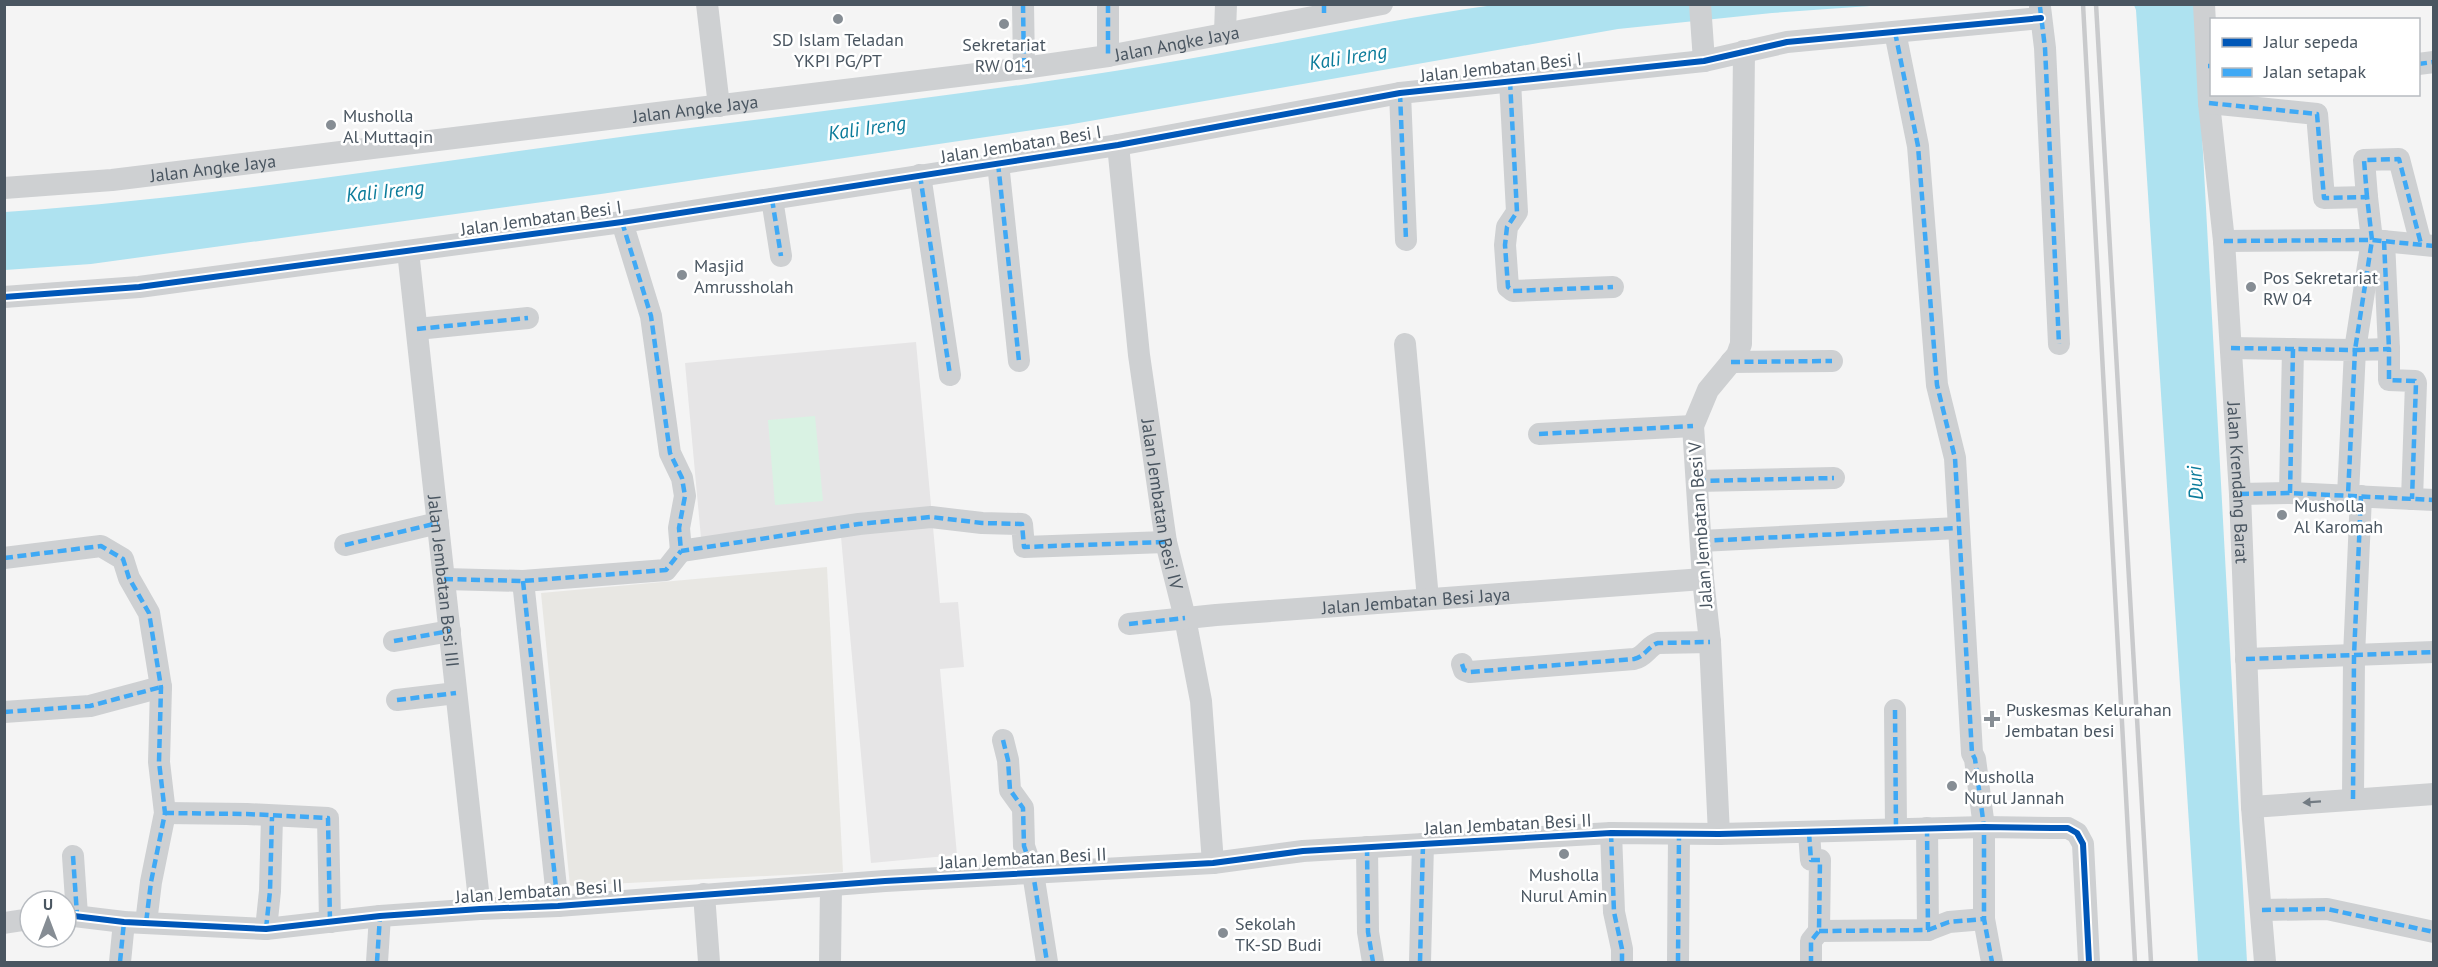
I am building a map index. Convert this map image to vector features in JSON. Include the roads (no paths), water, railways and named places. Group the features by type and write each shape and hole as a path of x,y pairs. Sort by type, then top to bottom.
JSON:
{"street":[{"path":"707,4 719,106"},
{"path":"1023,4 1024,68"},
{"path":"1108,4 1108,56"},
{"path":"1225,32 1226,4"},
{"name":"Jalan Angke Jaya","path":"4,188 123,179 1024,68 1108,56 1324,9 1382,4"},
{"path":"1700,4 1703,53"},
{"name":"Jalan Krendang Barat","path":"2204,4 2210,66 2209,103 2224,241 2240,494 2252,807 2265,963"},
{"name":"Jalan Jembatan Besi I","path":"4,297 139,287 622,222 1118,145 1400,93 1510,81 1703,53 1744,51 1787,42 1895,32 2041,13 2059,344"},
{"path":"1895,32 1918,146 1937,385 1955,458 1972,753 1975,759 1984,827 1984,919 1992,963"},
{"name":"Jalan Jembatan Besi V","path":"1719,834 1710,642 1703,579 1693,426 1708,390 1731,363 1741,344 1743,325 1744,51"},
{"path":"1510,81 1517,212 1507,226 1505,245 1508,287 1513,291 1613,287"},
{"path":"1400,93 1406,240"},
{"path":"2209,103 2318,114 2324,198 2367,197"},
{"name":"Jalan Jembatan Besi IV","path":"1118,145 1139,355 1166,542 1185,618 1203,718 1213,863"},
{"path":"2224,241 2378,241 2427,245 2399,159 2364,160 2367,197 2378,241 2389,349 2389,380 2415,381 2416,383 2423,499 2290,493 2240,494"},
{"path":"998,163 1019,361"},
{"path":"920,175 950,375"},
{"path":"772,199 781,256"},
{"path":"622,222 651,316 670,453 682,478 685,496 679,528 681,551"},
{"path":"2353,799 2355,350 2378,241"},
{"name":"Jalan Jembatan Besi III","path":"408,251 480,909"},
{"path":"417,329 528,318"},
{"path":"1405,344 1428,599"},
{"path":"2230,348 2389,349"},
{"path":"2290,493 2293,349"},
{"path":"1731,363 1832,361"},
{"path":"1539,434 1693,426"},
{"path":"1697,481 1834,478"},
{"path":"444,579 523,581 666,570 681,551 695,547 859,524 931,517 981,523 1022,524 1024,547 1166,542"},
{"path":"345,545 438,523"},
{"path":"1701,541 1958,528"},
{"path":"4,558 101,546 123,559 128,568 129,578 149,613 161,687 159,762 165,813 151,882 120,963"},
{"name":"Jalan Jembatan Besi Jaya","path":"1129,624 1703,579"},
{"path":"523,581 558,906"},
{"path":"394,641 450,631"},
{"path":"1462,664 1464,670 1470,672 1634,659 1643,656 1651,645 1658,643 1710,642"},
{"path":"2246,659 2433,652"},
{"path":"4,712 90,706 161,687"},
{"path":"397,700 456,693"},
{"path":"1895,710 1896,829"},
{"path":"1003,740 1008,760 1010,790 1023,808 1024,846 1033,873 1047,963"},
{"path":"2252,807 2433,794"},
{"path":"165,813 328,818 330,921"},
{"path":"266,929 270,891 272,816"},
{"name":"Jalan Jembatan Besi II","path":"78,916 135,922 266,929 380,916 1213,863 1303,851 1611,833 1719,834 1984,827 2068,828 2077,834 2084,844 2089,963"},
{"path":"1927,828 1929,930"},
{"path":"1611,833 1614,912 1622,949 1622,963"},
{"path":"1809,833 1810,860 1820,860 1819,931 1811,941 1811,963"},
{"path":"1678,963 1679,834"},
{"path":"1420,963 1424,844"},
{"path":"1367,847 1368,932 1373,963"},
{"path":"73,889 74,856"},
{"path":"830,963 831,886"},
{"path":"704,894 709,963"},
{"path":"2262,910 2327,909 2433,932"},
{"path":"377,963 380,916"},
{"path":"1819,931 1929,930 1949,922 1984,919"}],"water":[{"name":"Kali Ireng","path":"1494,5 1884,5 1772,13 1618,29 1067,125 601,194 91,264 5,270 5,212 163,198 958,94 1152,65"},
{"name":"Duri","path":"2134,5 2195,5 2247,962 2198,962"}],"railway":[{"path":"2083,4 2135,962"},
{"path":"2096,4 2151,962"}],"place":[{"name":"SD Islam Teladan YKPI PG/PT","path":"838,19"},
{"name":"Sekretariat RW 011","path":"1004,24"},
{"name":"Musholla Al Muttaqin","path":"331,125"},
{"name":"Masjid Amrussholah","path":"682,275"},
{"name":"Pos Sekretariat RW 04","path":"2251,287"},
{"name":"Musholla Al Karomah","path":"2282,515"},
{"name":"Puskesmas Kelurahan Jembatan besi","path":"1992,719"},
{"name":"Musholla Nurul Jannah","path":"1952,786"},
{"name":"Musholla Nurul Amin","path":"1564,854"},
{"name":"Sekolah TK-SD Budi","path":"1223,933"}]}
